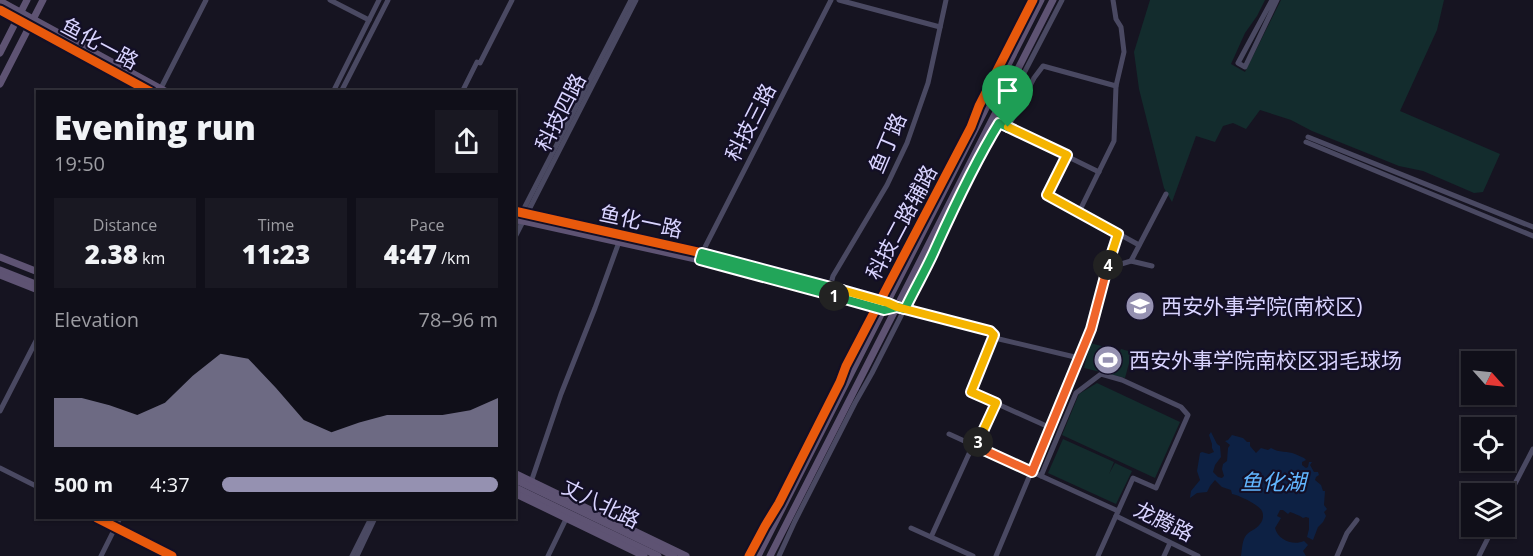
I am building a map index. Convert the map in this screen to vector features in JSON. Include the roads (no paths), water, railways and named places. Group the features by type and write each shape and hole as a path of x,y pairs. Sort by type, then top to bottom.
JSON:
{"main road":[{"path":"0,53 27,0"},
{"path":"0,84 43,0"},
{"path":"758,556 882,305 1041,0"},
{"path":"770,556 901,308 1053,0"},
{"name":"鱼化一路","path":"0,1 19,15 161,90"},
{"name":"鱼化一路","path":"0,10 19,15"},
{"name":"鱼化一路","path":"32,22 148,90"},
{"name":"鱼化一路","path":"520,216 619,242 701,256 882,305 901,308"},
{"name":"鱼化一路","path":"520,216 830,287 882,305"},
{"path":"0,257 36,271"},
{"path":"0,262 36,276"},
{"path":"0,270 36,284"},
{"path":"0,275 36,289"},
{"path":"516,474 531,484"},
{"name":"丈八北路","path":"516,480 531,484 571,510 658,556"},
{"name":"丈八北路","path":"516,488 674,556"},
{"path":"516,494 571,510 686,556"},
{"path":"571,510 644,556"}],"street":[{"path":"163,90 206,0"},
{"path":"330,0 369,20"},
{"path":"334,90 379,0"},
{"path":"342,90 388,0"},
{"path":"463,90 477,62 480,63 512,0"},
{"name":"科技四路","path":"516,231 520,216 633,0"},
{"name":"科技三路","path":"701,256 831,0"},
{"path":"839,0 940,27"},
{"name":"鱼丁路","path":"830,287 833,276 887,185 907,142 925,92 946,0"},
{"name":"科技二路辅路","path":"749,556 882,305 1033,0"},
{"name":"科技二路辅路","path":"779,556 855,403 872,374 901,308 936,247 988,140 1062,0"},
{"path":"1079,213 1114,141 1116,86 1124,52 1121,27 1116,19 1113,0"},
{"path":"1272,0 1238,63 1245,67 1276,0"},
{"path":"1008,127 1034,78 1043,66 1116,86"},
{"path":"999,123 1100,172"},
{"path":"1533,227 1307,140 1533,236"},
{"path":"1067,155 1047,195 1139,245"},
{"path":"1131,261 1166,194"},
{"path":"996,556 1091,329 1118,234"},
{"path":"531,484 561,393 619,242"},
{"path":"1108,268 1131,261 1152,266"},
{"path":"901,308 990,331 999,339 1079,358"},
{"path":"994,335 971,392 1051,428"},
{"path":"0,411 36,341"},
{"path":"1041,476 1076,393 1101,374 1122,380 1181,407 1188,415 1156,488 1133,478 1098,556"},
{"path":"931,537 973,445 979,441 996,403"},
{"name":"龙腾路","path":"949,434 1041,476 1198,556"},
{"path":"1515,484 1533,449"},
{"path":"0,468 36,486"},
{"path":"548,556 571,510"},
{"path":"99,519 172,556"},
{"path":"101,556 120,519"},
{"path":"355,556 371,519"},
{"path":"355,556 374,519"},
{"path":"1337,556 1347,533 1357,520"},
{"path":"910,528 974,556"},
{"path":"1479,556 1488,537"},
{"path":"1164,556 1170,543"}],"water":[{"name":"鱼化湖","path":"1211,432 1220,446 1221,457 1213,472 1218,477 1224,476 1222,469 1223,464 1227,461 1230,445 1225,441 1232,435 1250,442 1250,446 1256,453 1261,448 1268,450 1271,448 1304,458 1306,460 1302,462 1302,465 1306,468 1309,462 1312,462 1310,465 1319,475 1315,480 1325,491 1324,505 1327,509 1324,512 1326,516 1313,540 1307,537 1309,518 1306,517 1280,510 1277,516 1281,518 1275,528 1279,536 1286,541 1295,543 1304,541 1308,545 1303,551 1306,556 1241,556 1245,537 1262,521 1262,511 1232,494 1231,490 1222,487 1215,480 1207,492 1197,493 1190,498 1191,491 1200,480 1197,471 1200,453 1214,452 1209,435"}],"place":[{"name":"西安外事学院(南校区)","path":"1140,306"},
{"name":"西安外事学院南校区羽毛球场","path":"1108,360"}]}
